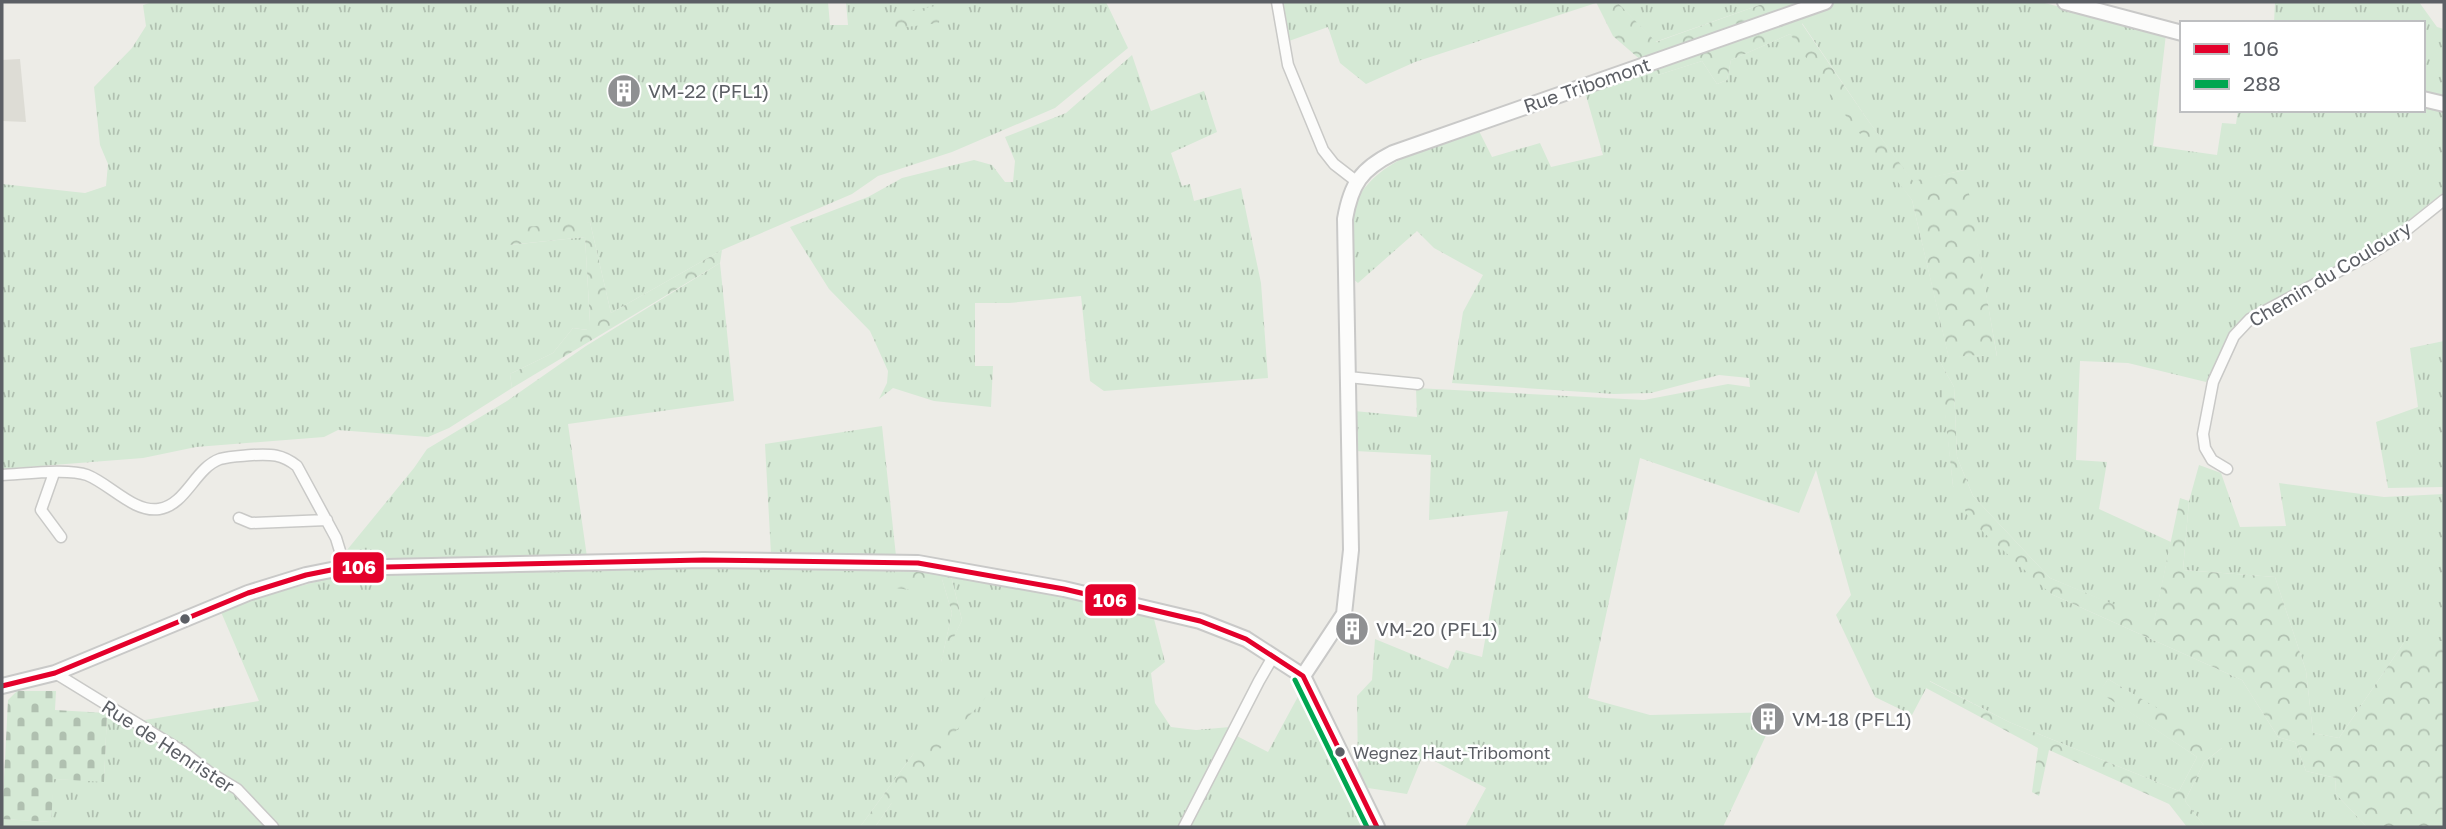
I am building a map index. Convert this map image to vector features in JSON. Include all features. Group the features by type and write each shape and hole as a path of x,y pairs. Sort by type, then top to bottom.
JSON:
{"street":[{"path":"1277,2 1288,65 1323,150 1334,164 1356,181 1345,219 1351,550 1344,614 1303,676"},
{"name":"Rue Tribomont","path":"1356,181 1375,162 1393,153 1825,2"},
{"path":"2065,2 2180,32"},
{"path":"2425,99 2444,104"},
{"name":"Chemin du Couloury","path":"2227,469 2212,460 2205,448 2203,434 2213,382 2234,336 2250,320 2399,236 2444,200"},
{"path":"1349,377 1418,384"},
{"path":"2,475 73,472 88,475 143,508 157,510 168,507 208,466 220,459 276,454 297,466 327,520 340,551 341,568"},
{"path":"54,473 41,510 61,537"},
{"path":"239,518 251,523 327,520"},
{"path":"2,686 55,673 248,593 306,575 341,568 703,560 918,563 1065,590 1178,615 1235,634 1274,655 1303,676 1377,827"},
{"path":"1184,827 1274,655"},
{"name":"Rue de Henrister","path":"55,673 237,789 273,827"}],"shaded area":[{"path":"20,59 26,122 2,121 2,60"}],"green space":[{"path":"153,2 828,2 830,25 848,25 846,2 1106,2 1128,48 1055,108 952,152 878,176 852,194 722,250 611,313 590,222 510,245 585,237 590,323 588,330 573,328 553,353 510,374 512,388 449,428 428,437 338,430 324,437 196,447 143,458 2,469 2,184 85,193 106,186 108,164 100,145 94,87 132,48 146,26 143,5"},
{"path":"1283,2 1596,3 1415,62 1366,84 1340,63 1328,27 1289,41"},
{"path":"1596,2 1617,2 1656,42 1768,2 1819,2 1802,24 1913,181 1965,170 1997,357 1969,355 1949,359 1912,200 1842,111 1790,34 1731,60 1727,80 1717,84 1702,61 1658,75 1613,36"},
{"path":"1617,2 1768,2 1655,42"},
{"path":"1836,2 2041,2 2166,34 2153,146 2217,155 2222,123 2236,124 2238,112 2425,112 2425,107 2444,112 2444,192 2388,237 2249,315 2232,333 2206,382 2128,363 2080,361 2076,460 2107,462 2099,509 2171,542 2154,622 2050,578 1973,496 1957,457 1954,387 1940,362 1953,486 2051,594 2242,680 2278,737 2295,742 2306,771 2336,778 2335,793 2367,827 2205,827 2185,801 2204,762 2222,748 2108,679 2100,692 2197,757 2179,791 2009,722 1930,681 1912,715 1875,697 1836,615 1851,595 1816,470 1799,513 1640,458 1588,698 1650,715 1777,712 1723,827 1465,827 1486,788 1423,755 1407,794 1368,788 1358,772 1357,696 1372,680 1375,639 1448,669 1456,650 1482,657 1508,511 1429,520 1431,455 1355,451 1354,411 1417,417 1416,388 1644,400 1728,384 1750,387 1749,378 1719,375 1651,393 1614,394 1452,383 1463,312 1483,275 1434,248 1417,231 1358,283 1353,279 1356,203 1377,175 1392,164 1427,147 1478,129 1492,157 1540,143 1551,167 1603,155 1585,92 1652,69 1658,75 1702,61 1717,84 1727,80 1731,60 1790,34 1912,200 1949,358 1969,355 1997,356 1964,170 1913,182 1802,23 1813,10"},
{"path":"2275,2 2419,2 2437,27 2444,29 2444,99 2425,94 2425,21 2274,21"},
{"path":"941,5 939,23 882,30 880,16"},
{"path":"1132,55 1151,111 1204,91 1217,132 1171,153 1182,186 1190,184 1194,201 1241,188 1261,283 1268,378 1104,391 1090,381 1081,296 1009,303 975,303 975,366 993,366 991,407 934,401 893,388 879,399 887,383 888,371 870,331 829,289 790,227 868,197 902,178 974,160 992,165 1005,182 1013,182 1015,161 1005,137 1066,113"},
{"path":"590,222 611,313 722,250 720,263 512,388 510,374 553,353 573,328 587,330 590,322 585,237 509,245 509,228"},
{"path":"720,263 734,401 568,424 587,557 350,559 347,550 427,449 507,401 586,346"},
{"path":"2444,341 2444,487 2388,488 2376,422 2418,407 2410,348"},
{"path":"1939,360 1954,387 1957,457 1973,496 2050,578 2154,621 2180,498 2189,501 2183,570 2275,577 2306,671 2313,733 2339,738 2405,641 2444,641 2444,827 2367,827 2335,793 2336,778 2306,771 2295,742 2278,737 2242,680 2051,594 1970,520 1953,486"},
{"path":"882,426 896,556 771,554 765,444"},
{"path":"2199,465 2221,473 2240,527 2286,526 2279,483 2384,497 2444,494 2444,641 2405,641 2339,738 2313,733 2306,671 2275,577 2183,570 2189,501"},
{"path":"895,565 895,587 942,579 952,613 941,663 962,620 950,572 1153,615 1165,662 1151,673 1155,703 1171,727 1196,730 1230,727 1179,827 875,827 891,804 914,753 860,827 278,827 244,787 139,721 259,701 221,612 252,599 345,574"},
{"path":"895,565 950,572 962,620 940,667 952,613 942,579 925,592 895,588"},
{"path":"2108,679 2223,747 2204,762 2185,801 2205,827 2187,827 2169,804 2049,750 2039,796 2032,792 2038,748 1926,688 1929,681 2009,722 2179,791 2197,757 2099,692"},
{"path":"984,684 994,688 891,804 875,827 860,827 914,753"},
{"path":"17,691 56,691 55,710 107,713 104,782 54,779 51,822 2,819 8,700"},
{"path":"1301,691 1371,827 1187,827 1235,735 1268,752"},
{"path":"107,713 175,749 239,794 270,827 2,827 2,819 51,822 53,779 104,781"}],"transit line":[{"name":"106","path":"2,686 55,673 248,593 306,575 341,568 703,560 918,563 1064,589 1200,621 1246,639 1303,676 1377,827"},
{"name":"288","path":"1295,680 1367,827"}],"place":[{"name":"VM-22 (PFL1)","path":"624,91"},
{"name":"VM-20 (PFL1)","path":"1352,629"},
{"name":"VM-18 (PFL1)","path":"1768,719"},
{"name":"Wegnez Haut-Tribomont","path":"1340,752"}]}
